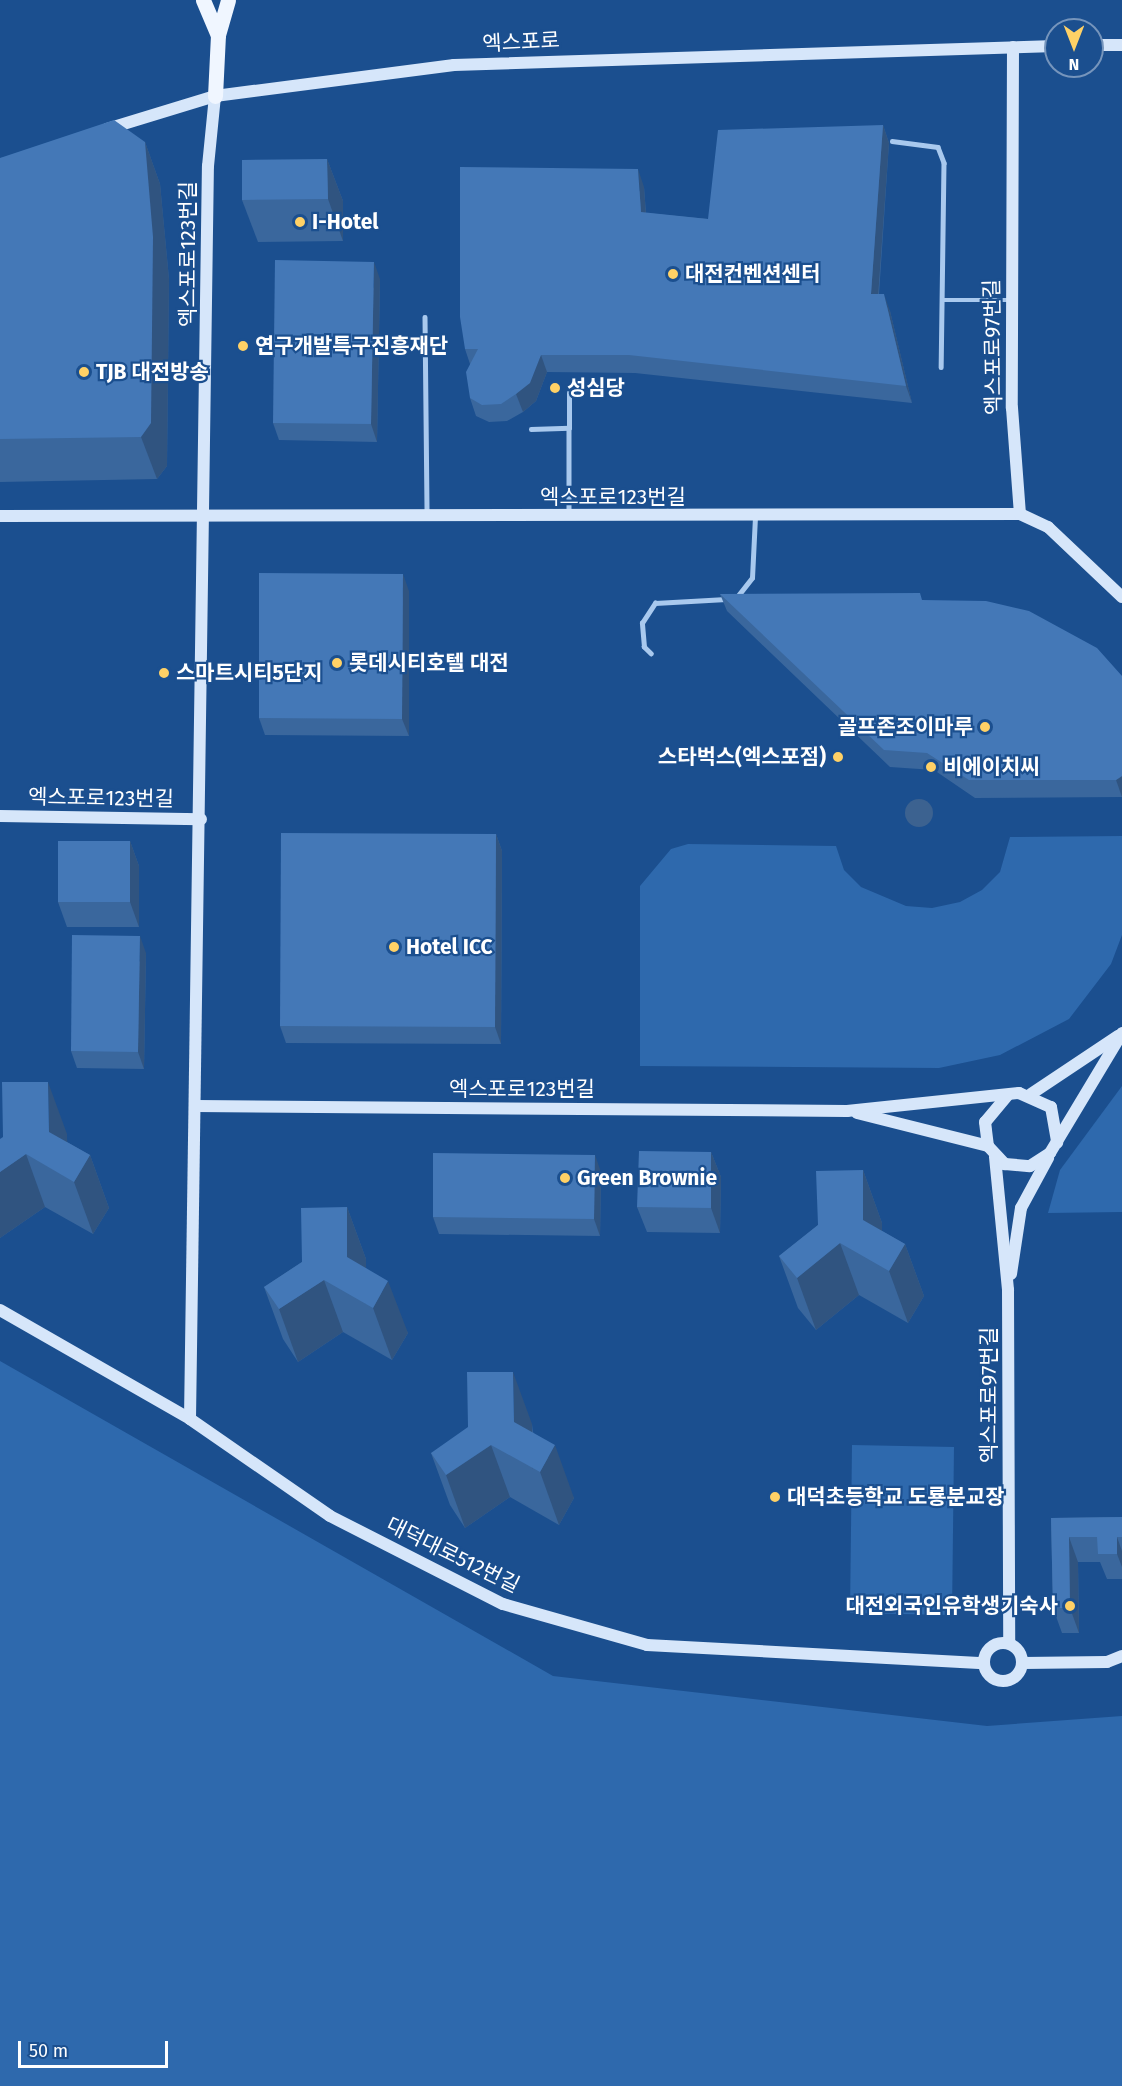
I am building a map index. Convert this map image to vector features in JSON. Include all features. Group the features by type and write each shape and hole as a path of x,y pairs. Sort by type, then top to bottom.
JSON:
{"main road":[{"path":"203,0 218,35"},
{"path":"214,96 218,35 228,0"}],"street":[{"path":"1104,45 1122,45"},
{"name":"엑스포로","path":"95,133 214,96 454,65 1044,46"},
{"name":"엑스포로97번길","path":"1013,47 1011,300 1020,514"},
{"name":"엑스포로123번길","path":"190,1419 207,520 208,166 214,96"},
{"name":"엑스포로123번길","path":"0,516 207,520 1020,514"},
{"path":"1020,514 1047,527 1122,597"},
{"name":"엑스포로123번길","path":"0,816 201,819"},
{"path":"847,1110 1031,1094 1122,1033"},
{"path":"1008,1290 1021,1208 1122,1033"},
{"path":"847,1110 992,1151 1030,1166 1054,1148 1057,1118 1031,1094"},
{"path":"1008,1096 985,1122 992,1151 1008,1290"},
{"name":"엑스포로123번길","path":"195,1106 847,1110"},
{"name":"엑스포로97번길","path":"1008,1290 1009,1643"},
{"name":"대덕대로512번길","path":"0,1310 190,1419 330,1516 503,1604 647,1645 984,1663"},
{"path":"1009,1643 1023,1663 1018,1675 1006,1681 994,1679 984,1663 991,1647 1009,1643"},
{"path":"1023,1663 1107,1662 1122,1656"}],"lane":[{"path":"892,141 938,147 944,163 941,368"},
{"path":"942,300 1011,300"},
{"path":"425,317 427,518"},
{"path":"569,393 569,517"},
{"path":"531,429 569,428"},
{"path":"651,654 644,647 642,623 655,603 725,599 746,591 753,567 755,516"}],"shaded area":[{"path":"919,799 929,803 933,813 929,823 919,827 909,823 905,813 909,803"},
{"path":"1122,836 1122,935 1111,964 1069,1019 1000,1055 939,1068 640,1066 640,886 671,849 688,844 836,846 844,870 861,887 906,906 932,908 960,902 982,890 1000,872 1010,837"},
{"path":"1122,1086 1122,1212 1048,1213 1060,1170"},
{"path":"0,1361 553,1676 987,1726 1122,1716 1122,2086 0,2086"},
{"path":"852,1445 954,1447 952,1615 850,1613"}],"building":[{"name":"TJB 대전방송","path":"114,120 145,142 153,237 151,423 141,437 0,439 0,158"},
{"name":"대전컨벤션센터","path":"883,125 871,294 884,294 906,386 629,355 541,355 530,383 501,404 482,405 470,398 466,372 478,349 465,349 460,317 460,167 638,169 641,212 708,219 718,130"},
{"path":"327,159 328,199 242,200 242,160"},
{"path":"275,260 374,262 371,424 273,423"},
{"name":"롯데시티호텔 대전","path":"259,573 403,574 402,719 259,718"},
{"name":"골프존조이마루","path":"920,593 922,600 986,601 1029,611 1097,648 1122,676 1122,776 1116,780 969,780 927,753 884,750 720,594"},
{"name":"Hotel ICC","path":"281,833 496,834 495,1027 280,1026"},
{"path":"58,841 130,841 130,902 58,902"},
{"path":"72,935 140,936 138,1052 71,1051"},
{"path":"2,1082 48,1082 49,1132 90,1155 74,1182 26,1154 0,1172 0,1139 3,1137"},
{"path":"639,1151 711,1152 711,1208 637,1207"},
{"path":"433,1153 595,1155 594,1219 433,1217"},
{"path":"863,1170 863,1220 905,1244 889,1271 840,1243 797,1278 779,1256 818,1225 816,1171"},
{"path":"347,1207 347,1257 388,1281 373,1308 324,1280 279,1309 264,1287 302,1262 301,1208"},
{"path":"467,1372 513,1372 514,1422 555,1445 540,1472 491,1445 446,1475 431,1453 468,1427"},
{"path":"1122,1517 1122,1537 1117,1537 1117,1554 1098,1554 1097,1537 1069,1537 1070,1608 1053,1608 1051,1518"}],"place":[{"name":"I-Hotel","path":"300,222"},
{"name":"대전컨벤션센터","path":"673,274"},
{"name":"연구개발특구진흥재단","path":"243,346"},
{"name":"TJB 대전방송","path":"84,372"},
{"name":"성심당","path":"555,388"},
{"name":"롯데시티호텔 대전","path":"337,663"},
{"name":"스마트시티5단지","path":"164,673"},
{"name":"골프존조이마루","path":"985,727"},
{"name":"스타벅스(엑스포점)","path":"838,757"},
{"name":"비에이치씨","path":"931,767"},
{"name":"Hotel ICC","path":"394,947"},
{"name":"Green Brownie","path":"565,1178"},
{"name":"대덕초등학교 도룡분교장","path":"775,1497"},
{"name":"대전외국인유학생기숙사","path":"1070,1606"}]}
